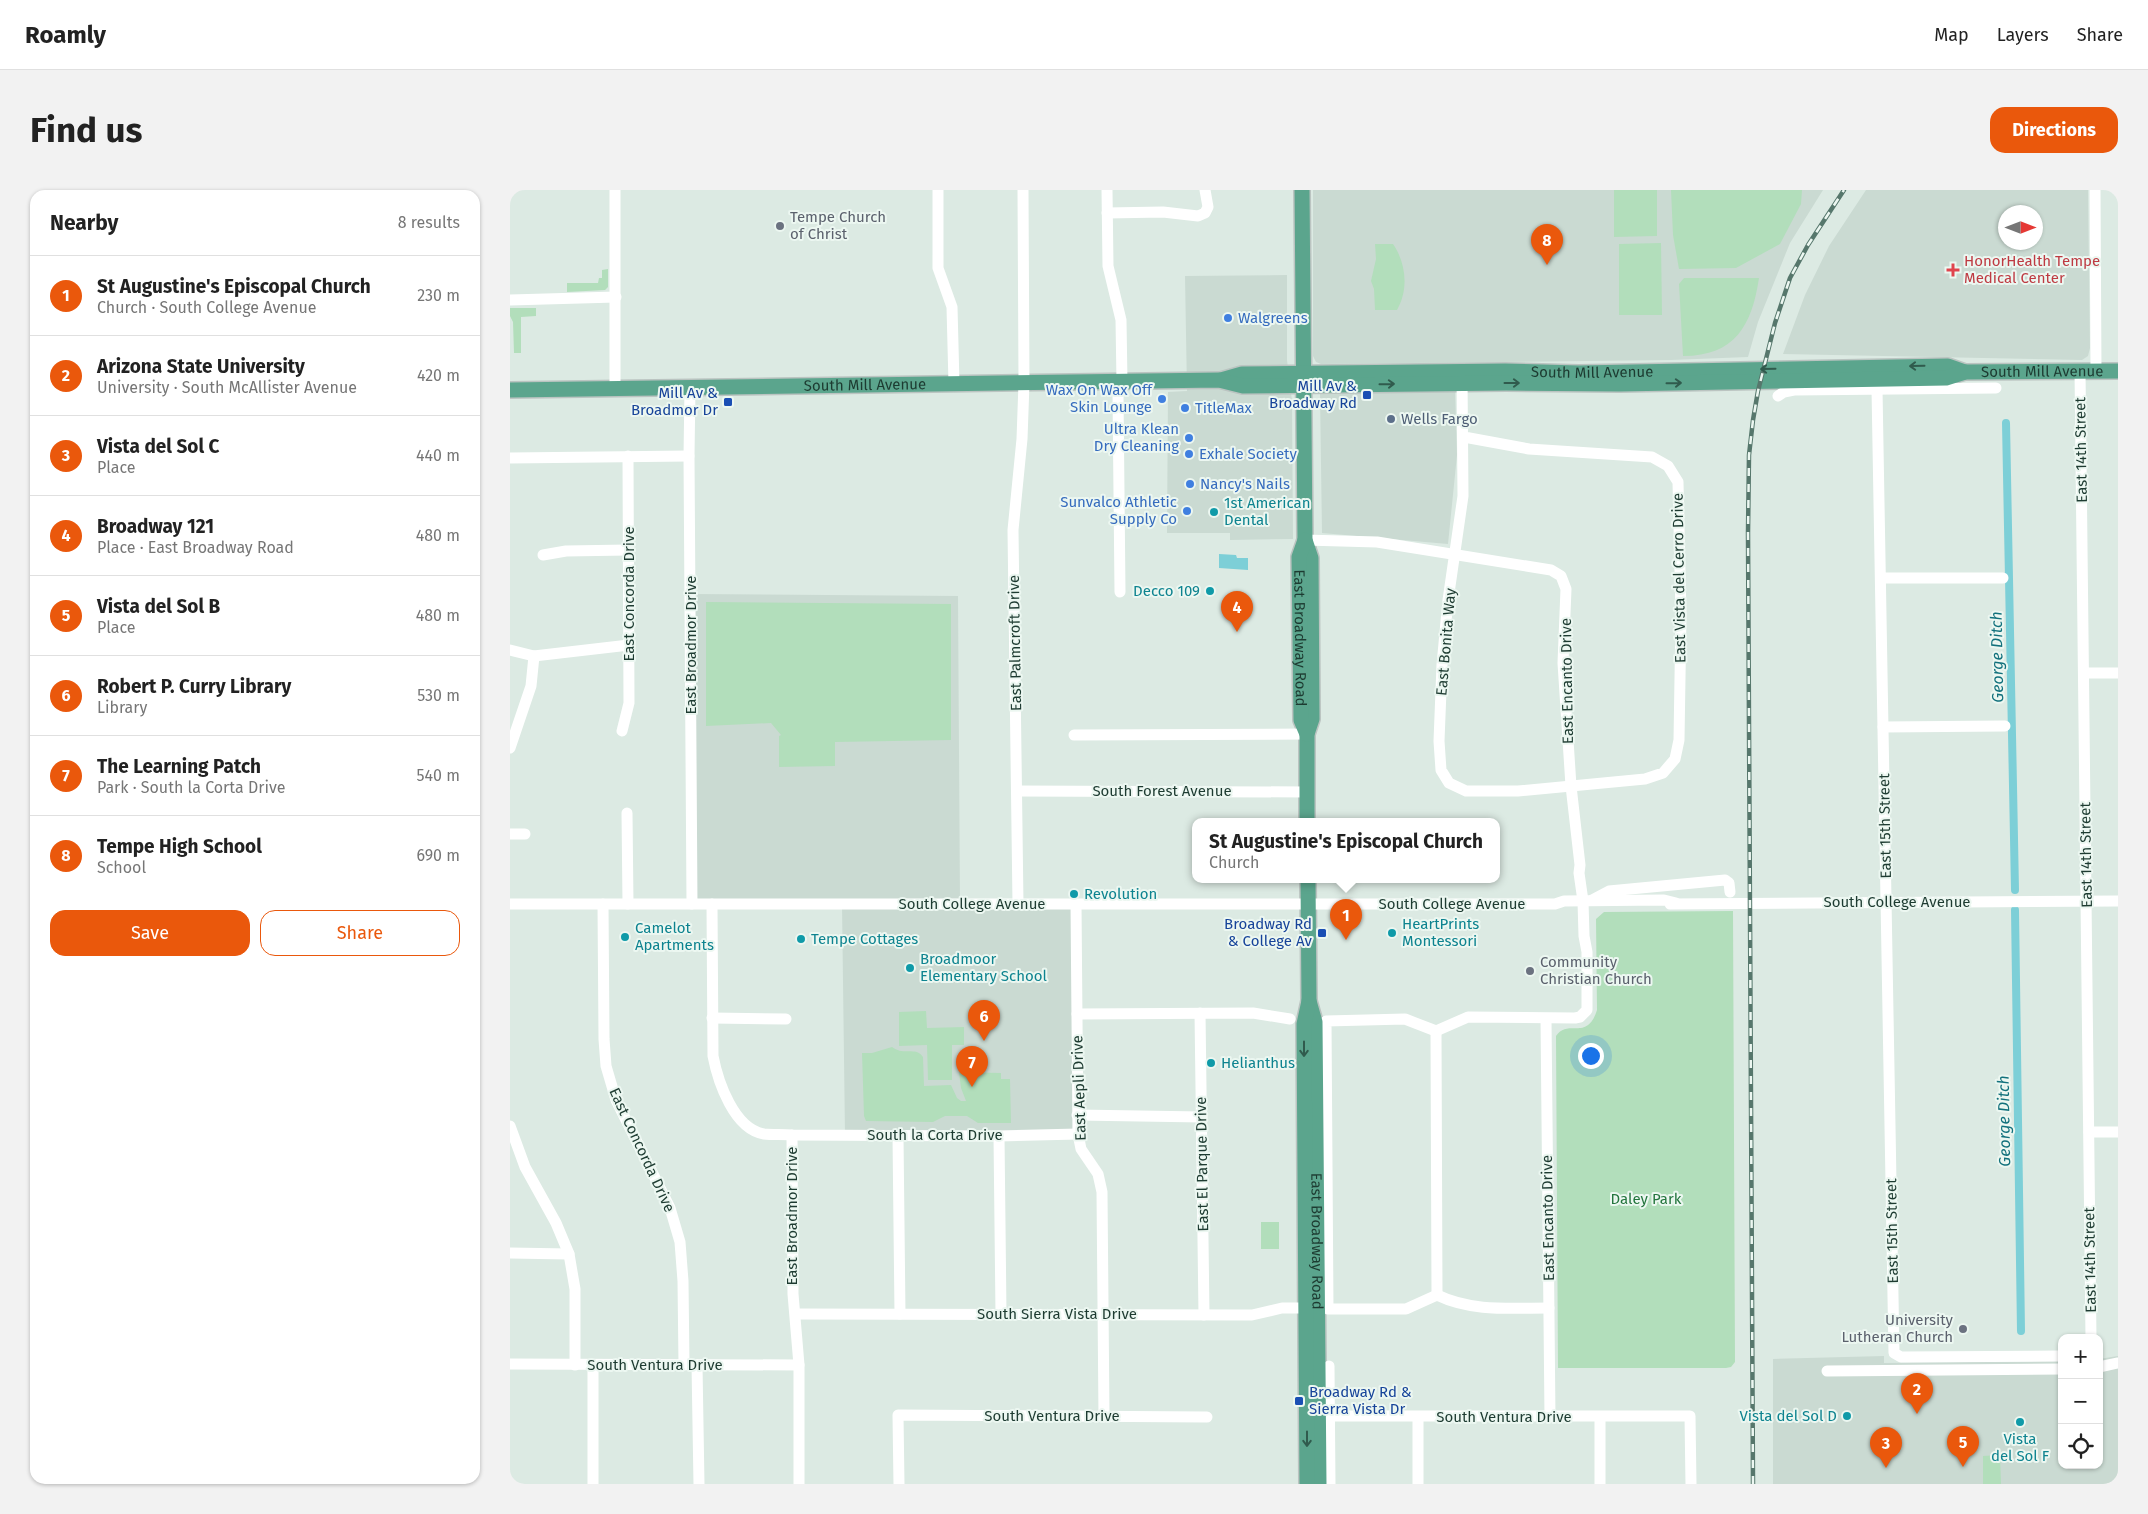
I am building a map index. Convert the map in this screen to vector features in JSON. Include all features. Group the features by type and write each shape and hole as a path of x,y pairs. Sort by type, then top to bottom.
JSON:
{"main road":[{"name":"East Broadway Road","path":"1302,190 1305,540 1310,558 1312,670 1312,720 1307,734 1307,818"},
{"name":"South Mill Avenue","path":"1303,379 1505,371 1579,373 1948,366 1965,372"},
{"name":"South Mill Avenue","path":"510,390 1219,380 1242,374 1303,379 1463,380 1612,384 1946,378 1965,372 2118,371"},
{"name":"East Broadway Road","path":"1308,883 1309,1000 1316,1022 1318,1308 1324,1416 1319,1484"},
{"name":"East Broadway Road","path":"1308,1484 1318,1308"}],"street":[{"path":"615,190 615,388"},
{"path":"938,190 938,268 952,306 954,384"},
{"name":"East Palmcroft Drive","path":"1018,904 1013,530 1022,439 1024,383 1023,190"},
{"path":"1107,190 1108,266 1121,320 1122,382 1118,394 1120,592"},
{"path":"1107,214 1164,212 1188,217 1198,216 1204,213 1208,206 1205,190"},
{"path":"2095,190 2096,371"},
{"path":"510,300 616,297"},
{"name":"East 14th Street","path":"2080,371 2091,1334"},
{"name":"East Bonita Way","path":"1463,380 1463,496 1442,665 1439,740 1441,770 1449,783 1466,791 1518,791 1571,786"},
{"name":"East Broadmor Drive","path":"690,387 692,904"},
{"name":"East 15th Street","path":"1878,388 1894,1353 1901,1357 2058,1356"},
{"name":"South Mill Avenue","path":"1778,396 1784,392 1794,390 1996,388"},
{"name":"East Vista del Cerro Drive","path":"1464,437 1521,448 1652,457 1668,466 1678,482 1681,615 1678,740 1675,759 1663,773 1645,779 1571,786"},
{"name":"East Concorda Drive","path":"622,731 629,703 628,456"},
{"path":"510,458 689,456"},
{"name":"East Encanto Drive","path":"1305,540 1377,542 1551,570 1561,576 1566,589 1563,663 1571,786 1580,865 1579,873 1587,904 1584,936 1587,952 1588,1006 1584,1013 1576,1018 1546,1019 1550,1417"},
{"path":"543,556 566,551 628,550"},
{"path":"1882,578 2003,578"},
{"path":"510,650 534,656 629,645"},
{"path":"510,748 531,686 534,656"},
{"path":"2084,673 2118,673"},
{"path":"1884,726 2005,726"},
{"path":"1074,735 1307,734"},
{"name":"South Forest Avenue","path":"1017,791 1307,792"},
{"path":"627,813 628,904"},
{"path":"510,834 525,834"},
{"path":"1587,904 1609,891 1725,880 1728,883 1730,892"},
{"name":"South College Avenue","path":"510,904 1308,905 1555,904 1564,901 1587,904 1664,900 1676,903 2118,901"},
{"name":"East Concorda Drive","path":"603,904 606,1066 616,1100 670,1208 680,1242 683,1281 684,1365"},
{"name":"East Broadmor Drive","path":"712,904 712,1018 713,1056 716,1072 740,1119 752,1129 764,1134 792,1135 793,1294 799,1365 799,1484"},
{"name":"East Aepli Drive","path":"1076,904 1077,1116 1081,1149 1098,1174 1102,1192 1104,1416"},
{"name":"East El Parque Drive","path":"1200,1013 1204,1315"},
{"path":"1077,1014 1253,1013 1290,1019"},
{"path":"1318,1308 1326,1020 1405,1019 1436,1030 1468,1017 1546,1019"},
{"path":"712,1018 786,1019"},
{"path":"1436,1030 1437,1295 1454,1303 1477,1308 1549,1308"},
{"path":"1077,1116 1202,1117"},
{"path":"2089,1132 2118,1132"},
{"path":"511,1133 525,1167 556,1223 569,1254 575,1289 575,1365"},
{"name":"South la Corta Drive","path":"792,1135 999,1136 1078,1134"},
{"path":"898,1136 900,1314"},
{"path":"999,1136 1001,1314"},
{"path":"510,1253 569,1254"},
{"name":"South Sierra Vista Drive","path":"796,1314 1252,1315 1282,1308 1406,1309 1437,1295"},
{"path":"2103,1366 2118,1363"},
{"name":"South Ventura Drive","path":"510,1364 799,1365"},
{"path":"593,1365 593,1484"},
{"path":"697,1365 698,1484"},
{"path":"1329,1366 1324,1416 1330,1484"},
{"path":"1827,1371 2058,1370"},
{"name":"South Ventura Drive","path":"899,1484 898,1415 1207,1416"},
{"name":"South Ventura Drive","path":"1324,1416 1690,1416 1691,1484"},
{"path":"1418,1417 1418,1484"},
{"path":"1600,1417 1600,1484"}],"shaded area":[{"path":"1313,190 1823,190 1790,243 1758,322 1748,357 1671,360 1321,364 1316,362 1313,356"},
{"name":"HonorHealth Tempe Medical Center","path":"1866,190 2088,190 2090,348 2088,356 2082,360 1783,354 1805,295 1829,246"},
{"path":"1287,275 1287,360 1292,401 1293,539 1230,540 1230,533 1167,533 1168,392 1187,391 1185,276"},
{"path":"1372,389 1455,389 1457,455 1448,544 1322,533 1320,393 1357,393"},
{"path":"691,594 958,596 960,904 1076,904 1078,1134 845,1135 842,904 692,904"},
{"path":"1884,1356 1884,1363 2058,1361 2058,1469 2103,1469 2103,1358 2118,1356 2118,1484 1773,1484 1773,1359"}],"green space":[{"path":"1614,190 1657,190 1657,236 1614,237"},
{"path":"1671,190 1802,190 1801,204 1780,244 1736,268 1679,269 1673,235"},
{"path":"1661,243 1662,315 1619,315 1619,244"},
{"path":"1375,244 1393,244 1401,259 1404,285 1401,302 1397,310 1375,310 1374,289 1371,281 1376,259"},
{"path":"608,269 608,287 605,290 567,292 567,283 598,283 599,278 602,278 602,270"},
{"path":"1684,278 1759,278 1756,295 1746,323 1738,335 1728,344 1701,355 1683,356 1679,284"},
{"path":"510,308 536,308 536,316 521,317 521,353 514,353 513,322 510,316"},
{"path":"706,602 951,604 951,740 835,742 835,766 779,767 779,736 781,735 771,723 706,726"},
{"name":"Daley Park","path":"1733,911 1735,1362 1731,1367 1726,1368 1558,1368 1556,1036 1566,1029 1583,1028 1588,1025 1593,1020 1597,1010 1596,919 1604,912"},
{"path":"926,1011 927,1028 964,1027 964,1045 952,1045 952,1080 928,1080 927,1045 899,1046 899,1012"},
{"path":"892,1047 896,1050 913,1051 920,1054 923,1057 924,1086 951,1085 957,1098 961,1101 966,1101 961,1088 959,1072 1001,1073 1001,1079 1010,1079 1011,1123 978,1123 967,1116 945,1116 933,1122 866,1121 864,1116 862,1053 872,1053"},
{"path":"1261,1222 1279,1222 1279,1249 1261,1249"},
{"path":"2000,1455 2001,1484 1983,1484 1983,1456"}],"water":[{"path":"1219,554 1236,555 1237,558 1248,558 1248,570 1219,568"}],"waterway":[{"name":"George Ditch","path":"2006,423 2015,890"},
{"name":"George Ditch","path":"2015,910 2021,1331"}],"railway":[{"path":"1753,1484 1749,455 1758,391 1775,323 1790,278 1808,245 1844,190"}],"place":[{"name":"Tempe Church of Christ","path":"780,226"},
{"name":"Tempe High School","path":"1547,265"},
{"name":"HonorHealth Tempe Medical Center","path":"1953,270"},
{"name":"Walgreens","path":"1228,318"},
{"name":"Mill Av & Broadway Rd","path":"1367,395"},
{"name":"Wax On Wax Off Skin Lounge","path":"1162,399"},
{"name":"Mill Av & Broadmor Dr","path":"728,402"},
{"name":"TitleMax","path":"1185,408"},
{"name":"Wells Fargo","path":"1391,419"},
{"name":"Ultra Klean Dry Cleaning","path":"1189,438"},
{"name":"Exhale Society","path":"1189,454"},
{"name":"Nancy's Nails","path":"1190,484"},
{"name":"Sunvalco Athletic Supply Co","path":"1187,511"},
{"name":"1st American Dental","path":"1214,512"},
{"name":"Decco 109","path":"1210,591"},
{"name":"Broadway 121","path":"1237,632"},
{"name":"Revolution","path":"1074,894"},
{"name":"Broadway Rd & College Av","path":"1322,933"},
{"name":"HeartPrints Montessori","path":"1392,933"},
{"name":"Camelot Apartments","path":"625,937"},
{"name":"Tempe Cottages","path":"801,939"},
{"name":"St Augustine's Episcopal Church","path":"1346,940"},
{"name":"Broadmoor Elementary School","path":"910,968"},
{"name":"Community Christian Church","path":"1530,971"},
{"name":"Robert P. Curry Library","path":"984,1041"},
{"name":"Helianthus","path":"1211,1063"},
{"name":"The Learning Patch","path":"972,1087"},
{"name":"University Lutheran Church","path":"1963,1329"},
{"name":"Broadway Rd & Sierra Vista Dr","path":"1299,1401"},
{"name":"Arizona State University","path":"1917,1414"},
{"name":"Vista del Sol D","path":"1847,1416"},
{"name":"Vista del Sol F","path":"2020,1422"},
{"name":"Vista del Sol B","path":"1963,1467"},
{"name":"Vista del Sol C","path":"1886,1468"}]}
